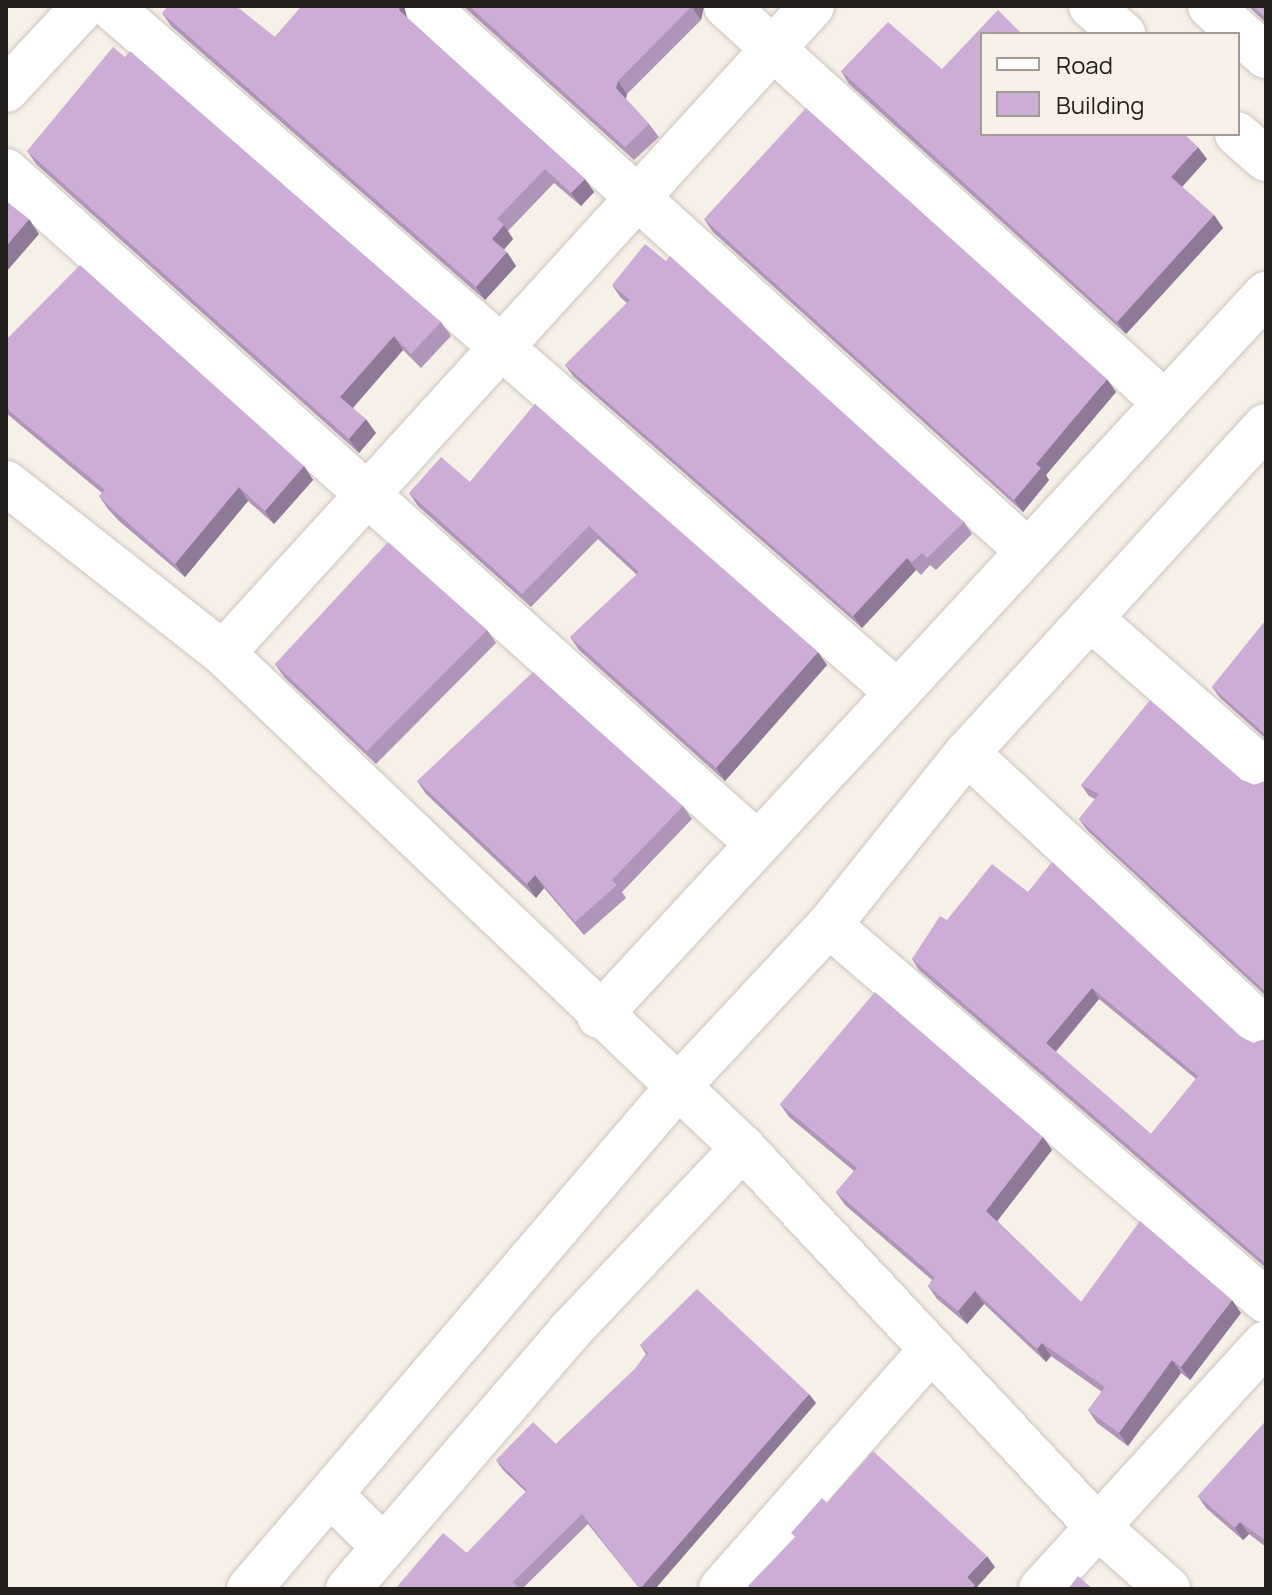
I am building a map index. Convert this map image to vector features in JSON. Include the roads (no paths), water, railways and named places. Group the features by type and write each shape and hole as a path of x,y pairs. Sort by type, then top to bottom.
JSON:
{"street":[{"path":"6,90 84,6"},
{"path":"110,6 898,693"},
{"path":"426,6 640,196 1028,551"},
{"path":"726,6 1165,403"},
{"path":"223,653 812,6"},
{"path":"1091,6 1121,32"},
{"path":"1210,6 1239,32"},
{"path":"1240,33 1266,56"},
{"path":"1239,136 1266,159"},
{"path":"6,171 758,844"},
{"path":"599,1016 1266,294"},
{"path":"249,1589 676,1089 829,925 967,753 1266,426"},
{"path":"6,483 223,653 599,1016 743,1148 1097,1526 1168,1589"},
{"path":"1090,618 1266,772"},
{"path":"967,753 1266,1030"},
{"path":"829,925 1266,1301"},
{"path":"348,1589 568,1333 743,1148"},
{"path":"1041,1589 1266,1343"},
{"path":"721,1589 931,1350"},
{"path":"331,1495 384,1547"}]}
